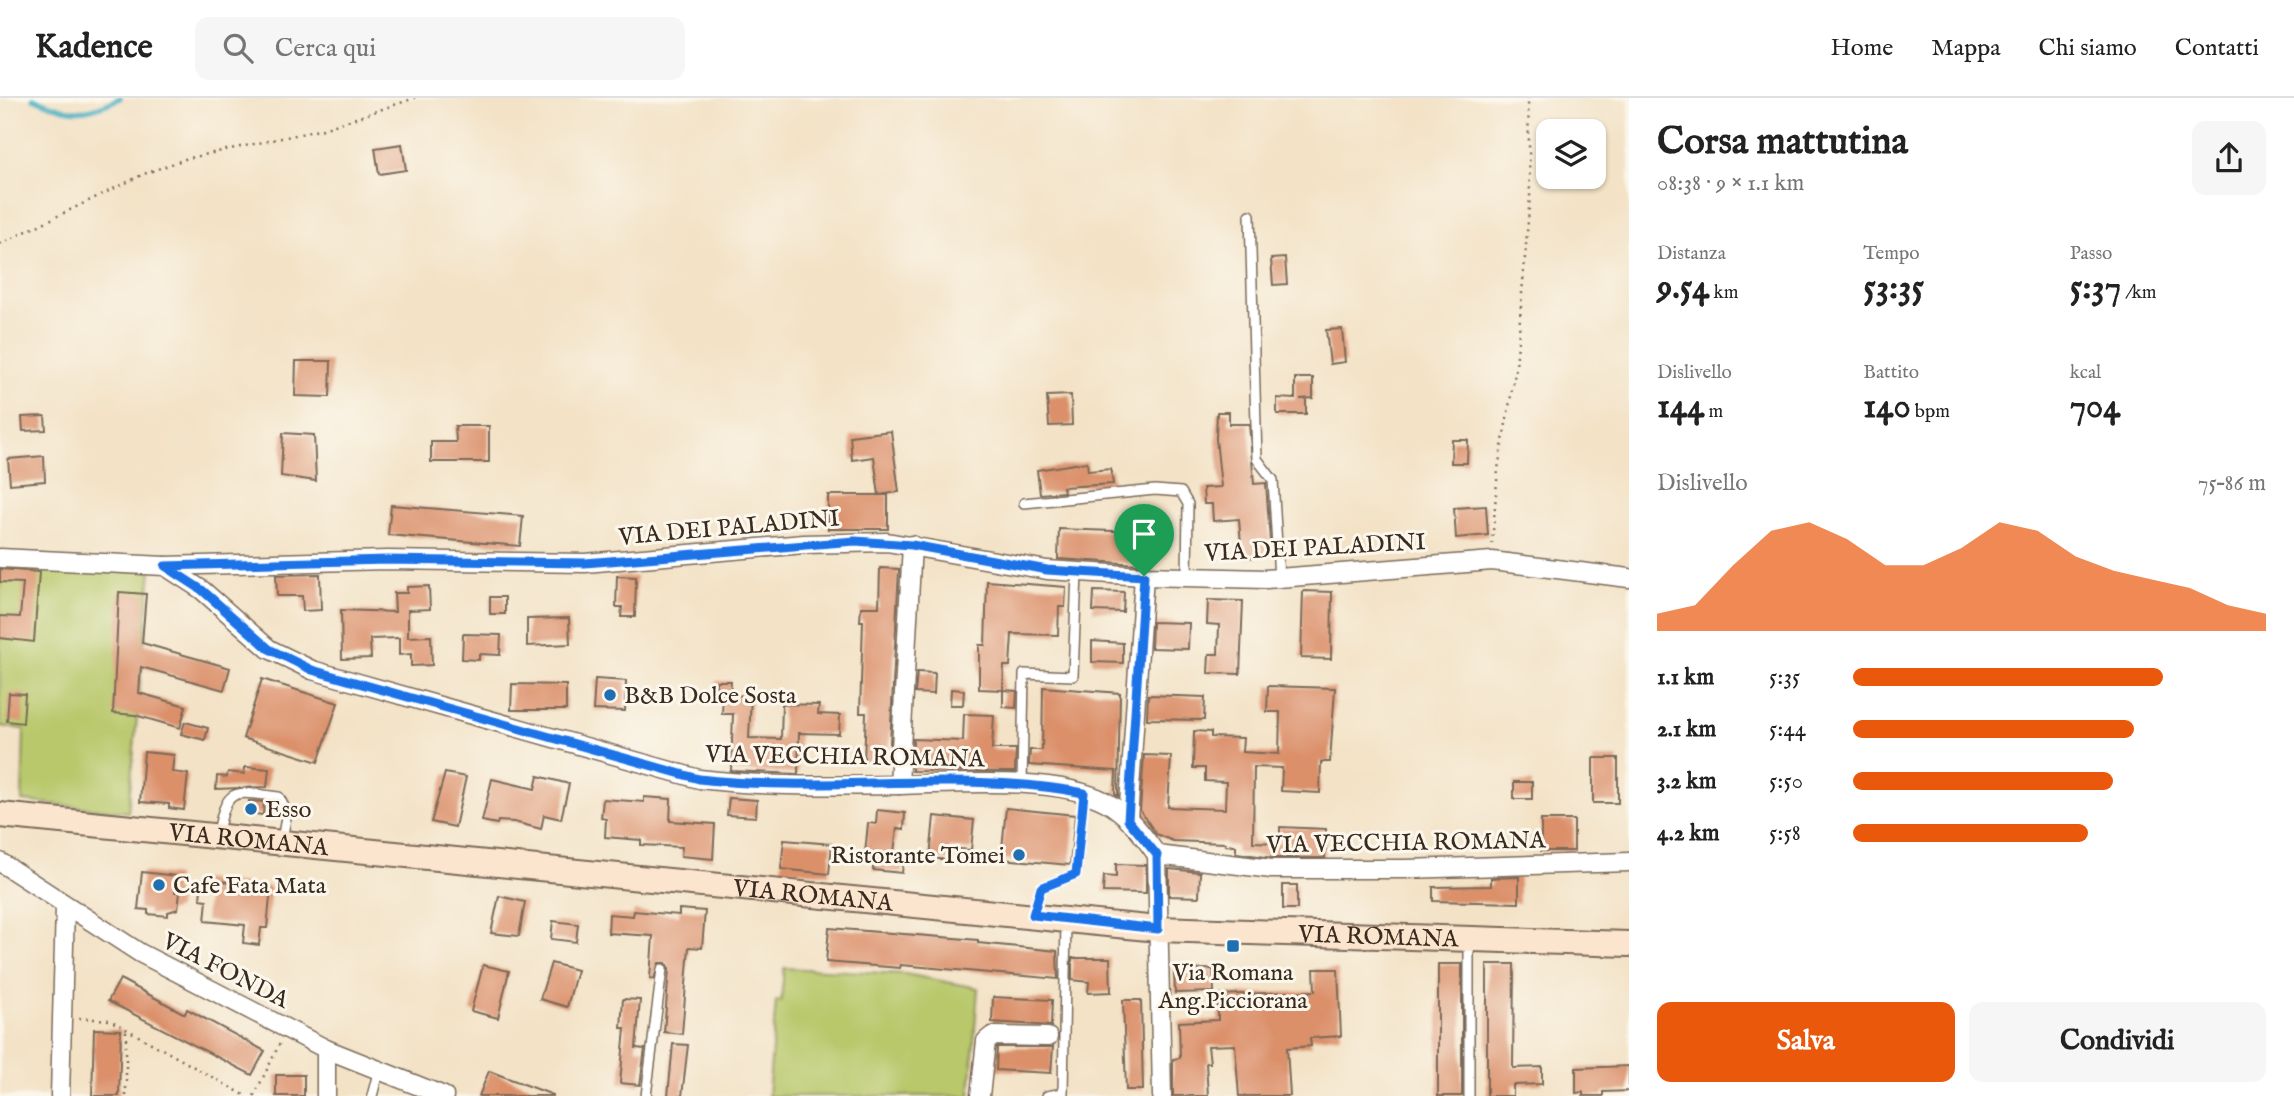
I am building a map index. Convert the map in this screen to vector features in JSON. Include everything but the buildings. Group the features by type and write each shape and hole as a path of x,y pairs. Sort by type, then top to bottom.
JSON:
{"main road":[{"name":"VIA ROMANA","path":"0,815 1158,929 1629,944"}],"street":[{"name":"VIA DEI PALADINI","path":"165,566 387,560 585,563 804,544 876,541 1077,573 1188,578 1279,578 1492,561 1629,578"},
{"path":"899,785 912,545"},
{"path":"0,558 165,566"},
{"name":"VIA VECCHIA ROMANA","path":"165,566 202,590 269,649 290,661 381,691 532,730 699,779 734,783 1023,785 1084,793 1106,802 1128,820 1157,855 1272,869 1406,869 1629,862"},
{"path":"1128,820 1144,576"},
{"path":"1157,855 1162,1096"},
{"name":"VIA FONDA","path":"0,862 14,868 65,906 139,953 326,1049 444,1096"},
{"path":"60,1096 65,906"},
{"path":"980,1096 986,1041 992,1036 1048,1037"},
{"path":"326,1049 326,1096"}],"lane":[{"path":"1250,215 1258,408 1256,448 1262,468 1273,480 1279,578"},
{"path":"1024,503 1155,490 1181,492 1188,504 1188,578"},
{"path":"1023,785 1024,674 1073,676 1077,573"},
{"path":"218,836 223,807 231,796 241,793 279,797 286,804 282,842"},
{"path":"1033,915 1041,888 1076,874 1084,793"},
{"path":"1047,1096 1063,1093 1066,919"},
{"path":"1469,939 1469,1096"},
{"path":"646,1096 662,969"},
{"path":"372,1096 379,1069"}],"path":[{"path":"0,244 144,173 185,159 323,129 415,98"},
{"path":"1492,561 1498,469 1516,367 1530,196 1528,98"},
{"path":"62,1017 110,1020 246,1096"},
{"path":"126,1028 126,1096"},
{"path":"254,1096 287,1028"}],"green space":[{"path":"0,564 151,571 128,812 22,801 24,729 0,726"},
{"path":"784,968 905,974 978,988 970,1096 768,1096 776,1001 781,1001"}],"waterway":[{"path":"33,98 76,111 96,108 120,98"}],"place":[{"name":"B&B Dolce Sosta","path":"610,695"},
{"name":"Esso","path":"251,809"},
{"name":"Ristorante Tomei","path":"1019,855"},
{"name":"Cafe Fata Mata","path":"159,885"},
{"name":"Via Romana Ang.Picciorana","path":"1233,946"}],"route":[{"path":"855,541 912,545 1047,570 1144,576 1128,820 1140,830 1157,855 1158,929 1033,915 1041,888 1076,874 1084,793 1023,785 841,785 734,783 699,779 312,670 269,649 202,590 165,566 387,560 585,563 855,541"}]}
